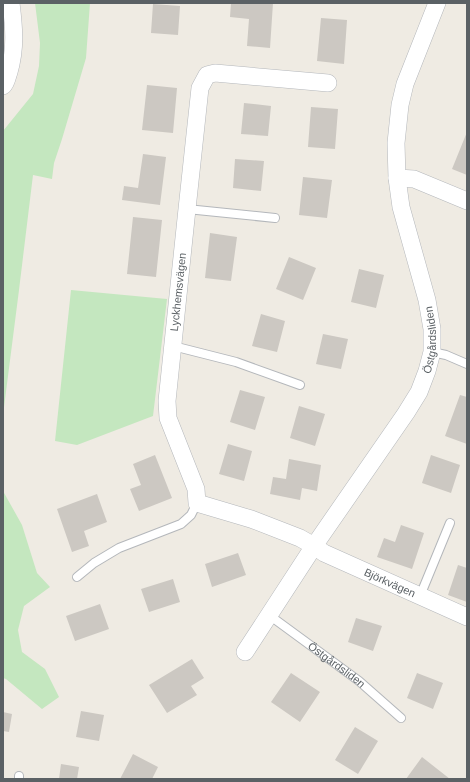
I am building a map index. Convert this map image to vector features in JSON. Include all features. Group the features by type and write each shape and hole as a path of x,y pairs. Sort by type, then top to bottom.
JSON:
{"street":[{"path":"3,86 6,83 12,63 15,37 11,3"},
{"name":"Östgårdsliden","path":"245,652 314,546 406,413 419,392 427,371 432,352 432,329 427,300 401,207 397,178 396,143 400,105 405,84 437,3"},
{"name":"Lyckhemsvägen","path":"197,503 196,489 168,418 167,401 200,88 208,75 215,73 328,83"},
{"path":"397,178 414,179 467,201"},
{"path":"197,503 251,519 300,538 314,546"},
{"name":"Björkvägen","path":"314,546 324,553 467,617"}],"lane":[{"path":"187,210 276,218"},
{"path":"173,346 236,362 300,385"},
{"path":"432,352 446,355 467,364"},
{"path":"77,576 94,563 119,548 181,524 191,516 197,503"},
{"path":"420,596 450,523"},
{"name":"Östgårdsliden","path":"269,615 359,681 401,718"}],"green space":[{"path":"35,3 90,3 86,58 54,163 52,179 33,175 3,415 3,131 33,94 39,66 40,43"},
{"path":"71,290 167,299 153,416 77,445 55,441"},
{"path":"3,491 22,525 37,573 50,587 24,606 18,630 22,652 45,669 59,697 42,709 3,678"}],"building":[{"path":"231,3 273,3 270,48 247,46 249,19 230,17"},
{"path":"153,4 180,6 178,35 151,33"},
{"path":"321,18 347,20 344,64 317,61"},
{"path":"147,85 177,88 173,133 142,130"},
{"path":"244,103 271,106 268,136 241,134"},
{"path":"311,107 338,109 335,149 308,147"},
{"path":"467,132 467,175 452,169"},
{"path":"143,154 166,157 160,205 122,200 124,186 138,188"},
{"path":"235,159 264,161 261,191 233,188"},
{"path":"303,177 332,180 327,218 299,215"},
{"path":"133,217 162,220 156,277 127,274"},
{"path":"210,233 237,237 231,281 205,278"},
{"path":"289,257 316,268 303,300 276,289"},
{"path":"359,269 384,275 376,308 351,302"},
{"path":"261,314 285,321 277,352 252,346"},
{"path":"323,334 348,339 341,369 316,364"},
{"path":"240,390 265,397 255,430 230,422"},
{"path":"460,395 467,397 467,444 445,436"},
{"path":"299,406 325,414 315,446 290,438"},
{"path":"228,444 252,451 244,481 219,474"},
{"path":"155,455 172,498 139,511 130,489 141,485 133,464"},
{"path":"431,455 460,465 451,493 422,483"},
{"path":"289,459 321,465 317,491 302,488 300,500 270,494 273,477 286,479"},
{"path":"97,494 107,522 84,531 89,546 72,552 57,509"},
{"path":"401,525 424,533 412,569 377,557 384,538 395,542"},
{"path":"238,553 246,575 212,587 205,564"},
{"path":"458,565 467,568 467,602 448,595"},
{"path":"173,579 180,602 149,612 141,589"},
{"path":"100,604 109,629 75,641 66,616"},
{"path":"356,618 382,626 373,651 348,642"},
{"path":"192,659 204,678 191,686 197,695 167,713 149,685"},
{"path":"291,673 320,692 300,722 271,702"},
{"path":"417,673 443,683 433,709 407,698"},
{"path":"81,711 104,715 99,741 76,737"},
{"path":"3,712 12,714 9,732 3,731"},
{"path":"355,727 378,741 358,774 335,760"},
{"path":"133,754 158,767 152,779 120,779"},
{"path":"422,757 450,779 406,779"},
{"path":"61,764 79,767 77,779 59,779"}]}
